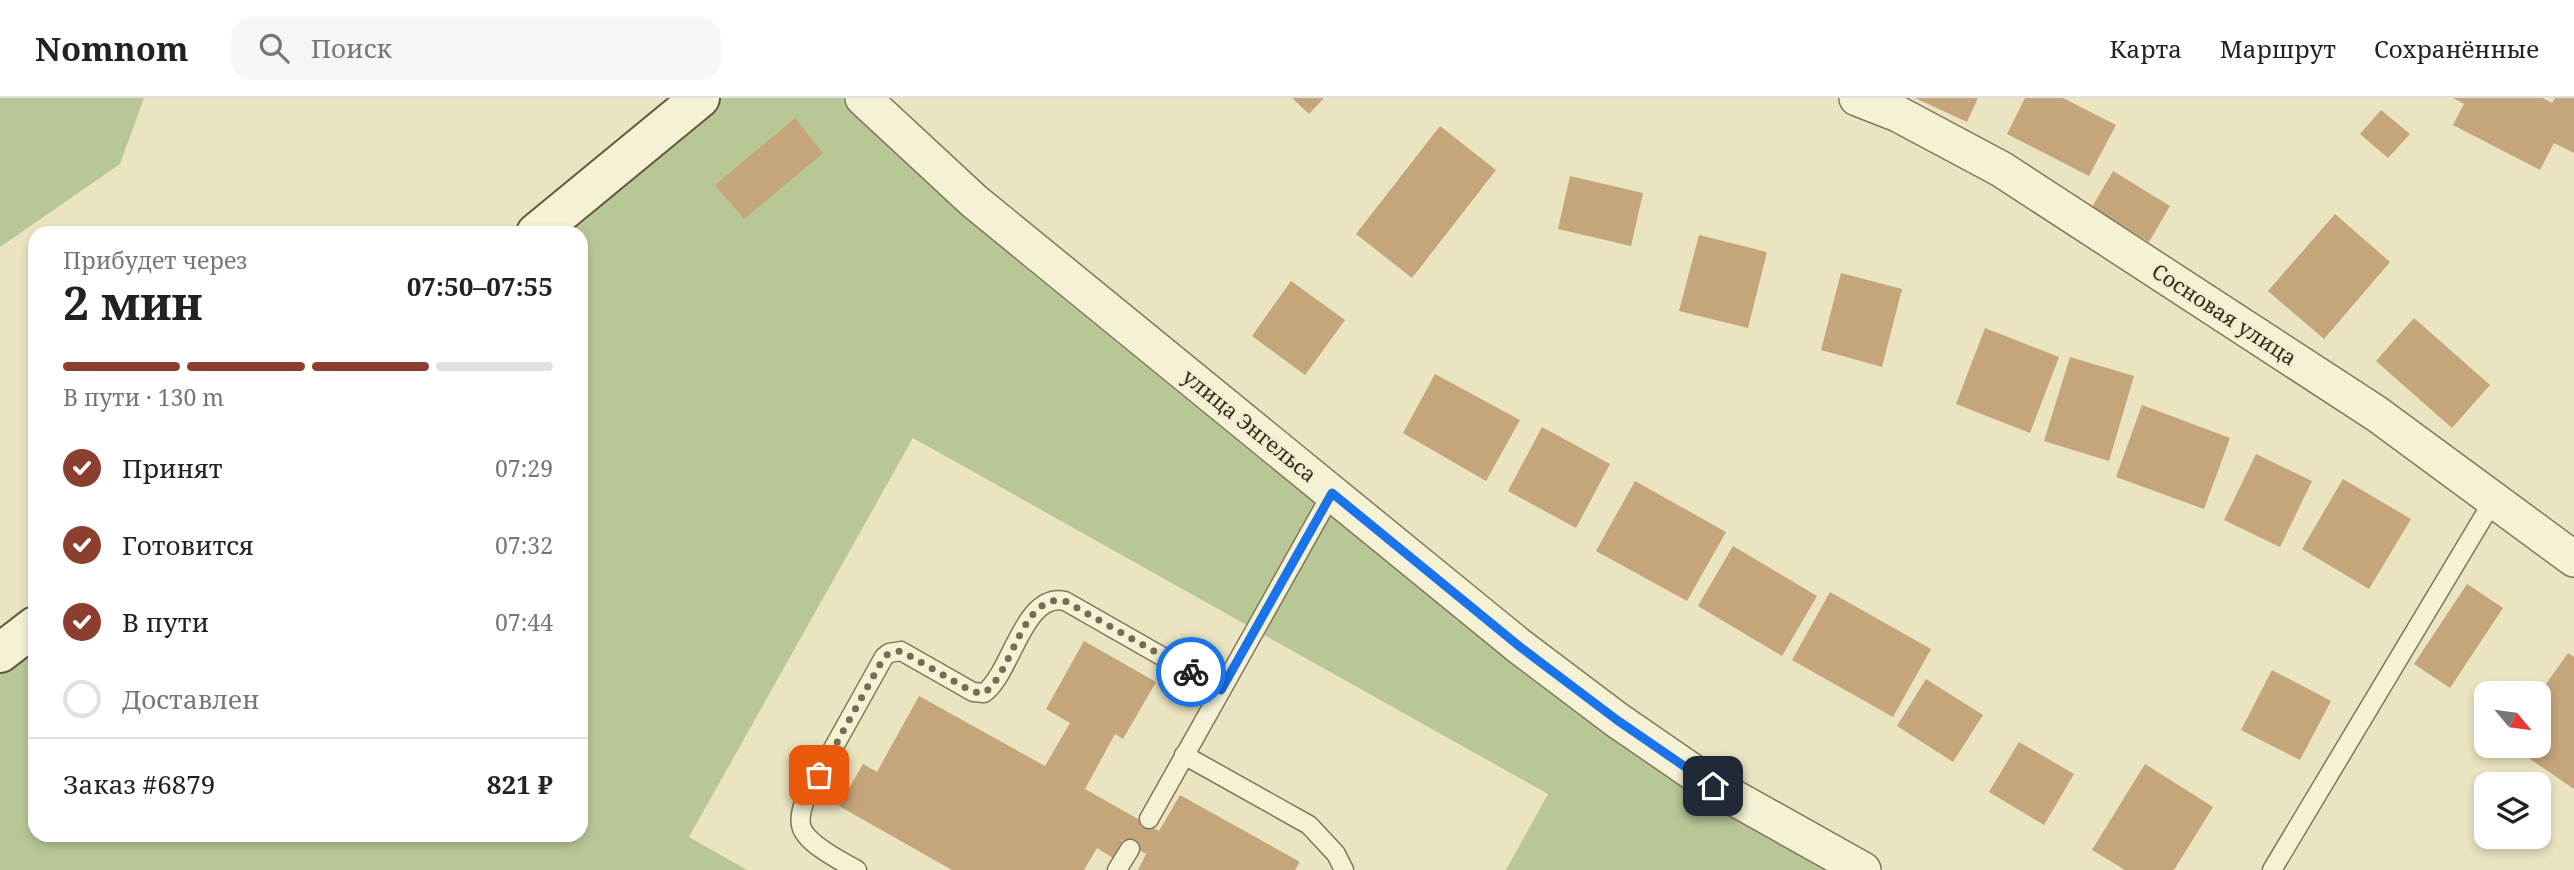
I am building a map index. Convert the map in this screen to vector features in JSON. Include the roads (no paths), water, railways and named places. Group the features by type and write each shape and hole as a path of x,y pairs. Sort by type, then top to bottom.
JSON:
{"main road":[{"path":"545,226 701,98"},
{"path":"0,653 28,631"}],"street":[{"name":"улица Энгельса","path":"863,98 974,201 1519,646 1617,720 1713,786 1863,870"},
{"name":"Сосновая улица","path":"1857,98 1898,114 2001,169 2377,414 2493,502 2574,559"}],"lane":[{"path":"1149,818 1332,493"},
{"path":"2272,870 2493,502"},
{"path":"857,870 807,837 801,827 802,807 884,657 890,653 901,651 973,692 984,693 999,675 1035,612 1045,603 1057,600 1065,601 1221,690"},
{"path":"1184,755 1309,825 1336,854 1344,870"},
{"path":"1118,870 1129,849"}]}
